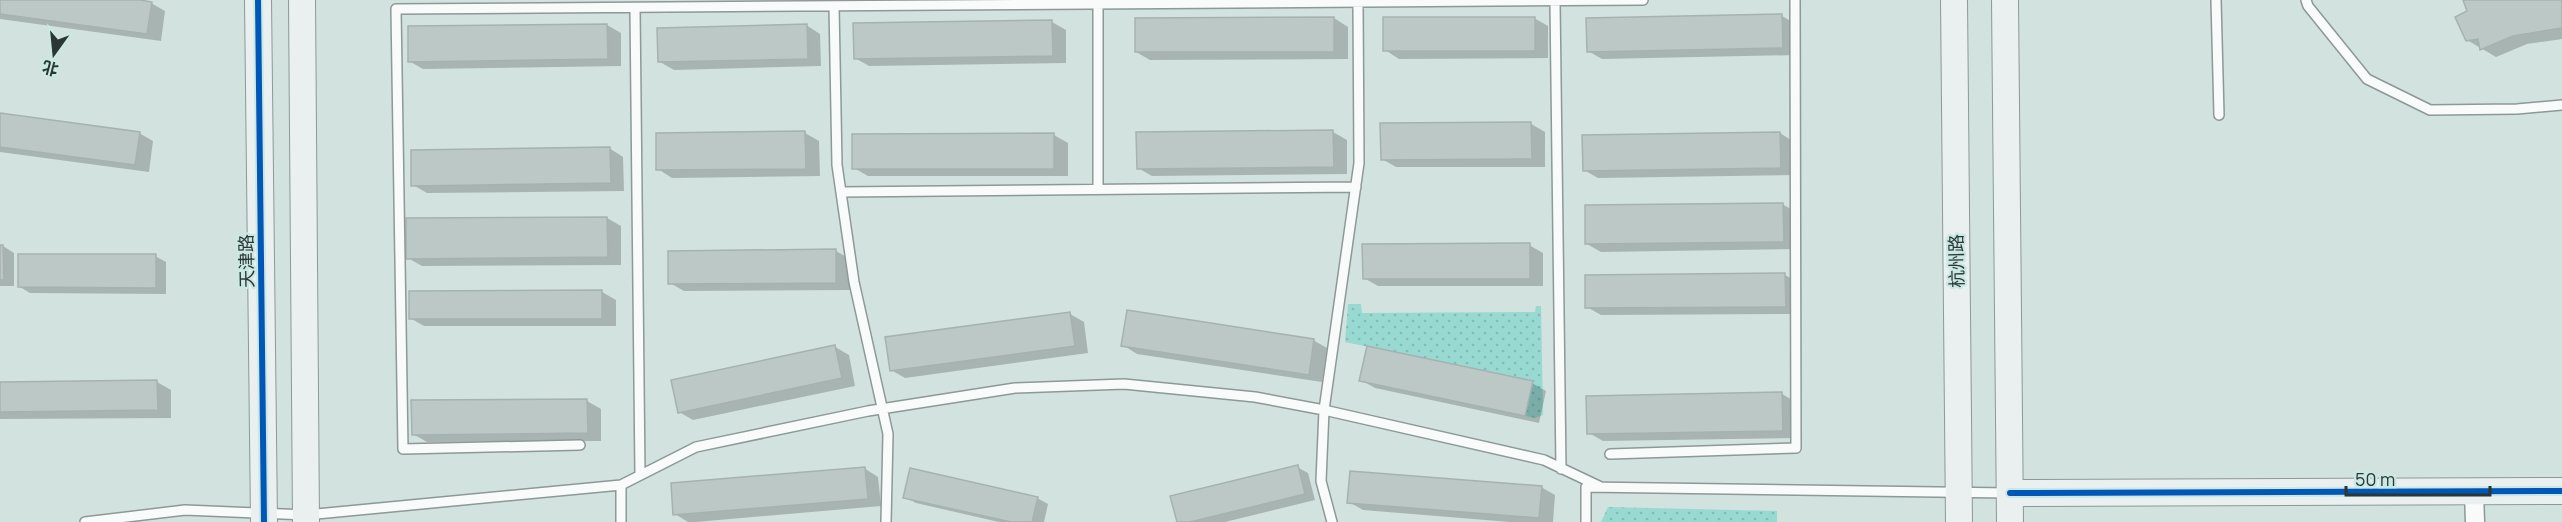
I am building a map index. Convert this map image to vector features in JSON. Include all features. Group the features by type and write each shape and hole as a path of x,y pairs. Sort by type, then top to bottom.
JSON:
{"street":[{"name":"天津路","path":"258,0 264,517"},
{"path":"302,0 306,519"},
{"name":"杭州路","path":"1954,0 1959,522"},
{"path":"2005,0 2010,522"},
{"path":"2010,494 2562,491"},
{"path":"2474,492 2475,522"}],"lane":[{"path":"580,445 403,449 396,9 1643,0"},
{"path":"1610,454 1796,448 1795,0"},
{"path":"2216,0 2219,115"},
{"path":"2306,0 2308,6 2367,79 2430,110 2517,109 2562,105"},
{"path":"1555,2 1561,468"},
{"path":"1332,522 1321,481 1324,410 1359,163 1358,3"},
{"path":"1098,4 1098,189"},
{"path":"834,6 837,165 854,282 880,409 888,434 886,522"},
{"path":"634,8 640,475"},
{"path":"841,192 1356,187"},
{"path":"85,522 185,510 306,519 621,485 696,447 880,409 1015,388 1124,384 1255,398 1324,410 1544,460 1601,487"},
{"path":"621,485 621,522"},
{"path":"1586,522 1586,487 2010,494"}],"shaded area":[{"path":"1348,304 1361,304 1362,313 1535,312 1536,306 1541,306 1543,415 1535,418 1525,416 1532,381 1345,342"},
{"path":"1608,507 1777,511 1777,522 1601,522"}],"building":[{"path":"0,0 140,0 152,2 147,34 0,14"},
{"path":"2463,0 2562,0 2562,28 2513,36 2480,50 2478,39 2466,41 2455,17 2467,11"},
{"path":"1782,14 1783,48 1587,52 1586,18"},
{"path":"1334,17 1334,52 1135,52 1135,18"},
{"path":"1383,17 1535,17 1535,51 1383,51"},
{"path":"1052,20 1053,56 854,59 853,23"},
{"path":"607,24 608,59 408,62 408,26"},
{"path":"807,24 808,59 658,62 657,28"},
{"path":"0,113 140,132 135,165 0,147"},
{"path":"1531,122 1532,159 1381,160 1380,123"},
{"path":"1333,130 1334,167 1137,169 1136,132"},
{"path":"805,131 806,169 656,170 656,133"},
{"path":"1780,132 1781,168 1583,171 1582,135"},
{"path":"1054,133 1054,169 852,169 852,134"},
{"path":"610,147 611,183 411,186 411,150"},
{"path":"1783,203 1784,242 1585,244 1585,205"},
{"path":"607,217 608,257 406,259 406,218"},
{"path":"1530,243 1530,279 1363,279 1362,244"},
{"path":"0,245 3,245 4,280 0,280"},
{"path":"836,249 836,283 668,284 668,251"},
{"path":"18,254 156,254 156,288 18,287"},
{"path":"1785,273 1786,307 1585,308 1585,275"},
{"path":"602,290 602,319 409,319 409,291"},
{"path":"1127,310 1314,339 1309,375 1121,346"},
{"path":"1070,312 1075,346 890,371 885,337"},
{"path":"835,345 842,378 678,413 671,380"},
{"path":"1367,346 1533,381 1525,416 1359,381"},
{"path":"157,380 158,410 0,412 0,382"},
{"path":"1782,392 1783,431 1587,434 1586,396"},
{"path":"587,399 588,433 412,435 411,400"},
{"path":"1298,465 1305,494 1190,522 1177,522 1170,496"},
{"path":"865,467 868,499 673,515 671,483"},
{"path":"910,468 1038,497 1032,522 1011,522 903,498"},
{"path":"1350,471 1542,486 1539,518 1347,503"}],"cycle path":[{"path":"258,0 264,522"},
{"path":"2010,493 2562,491"}]}
